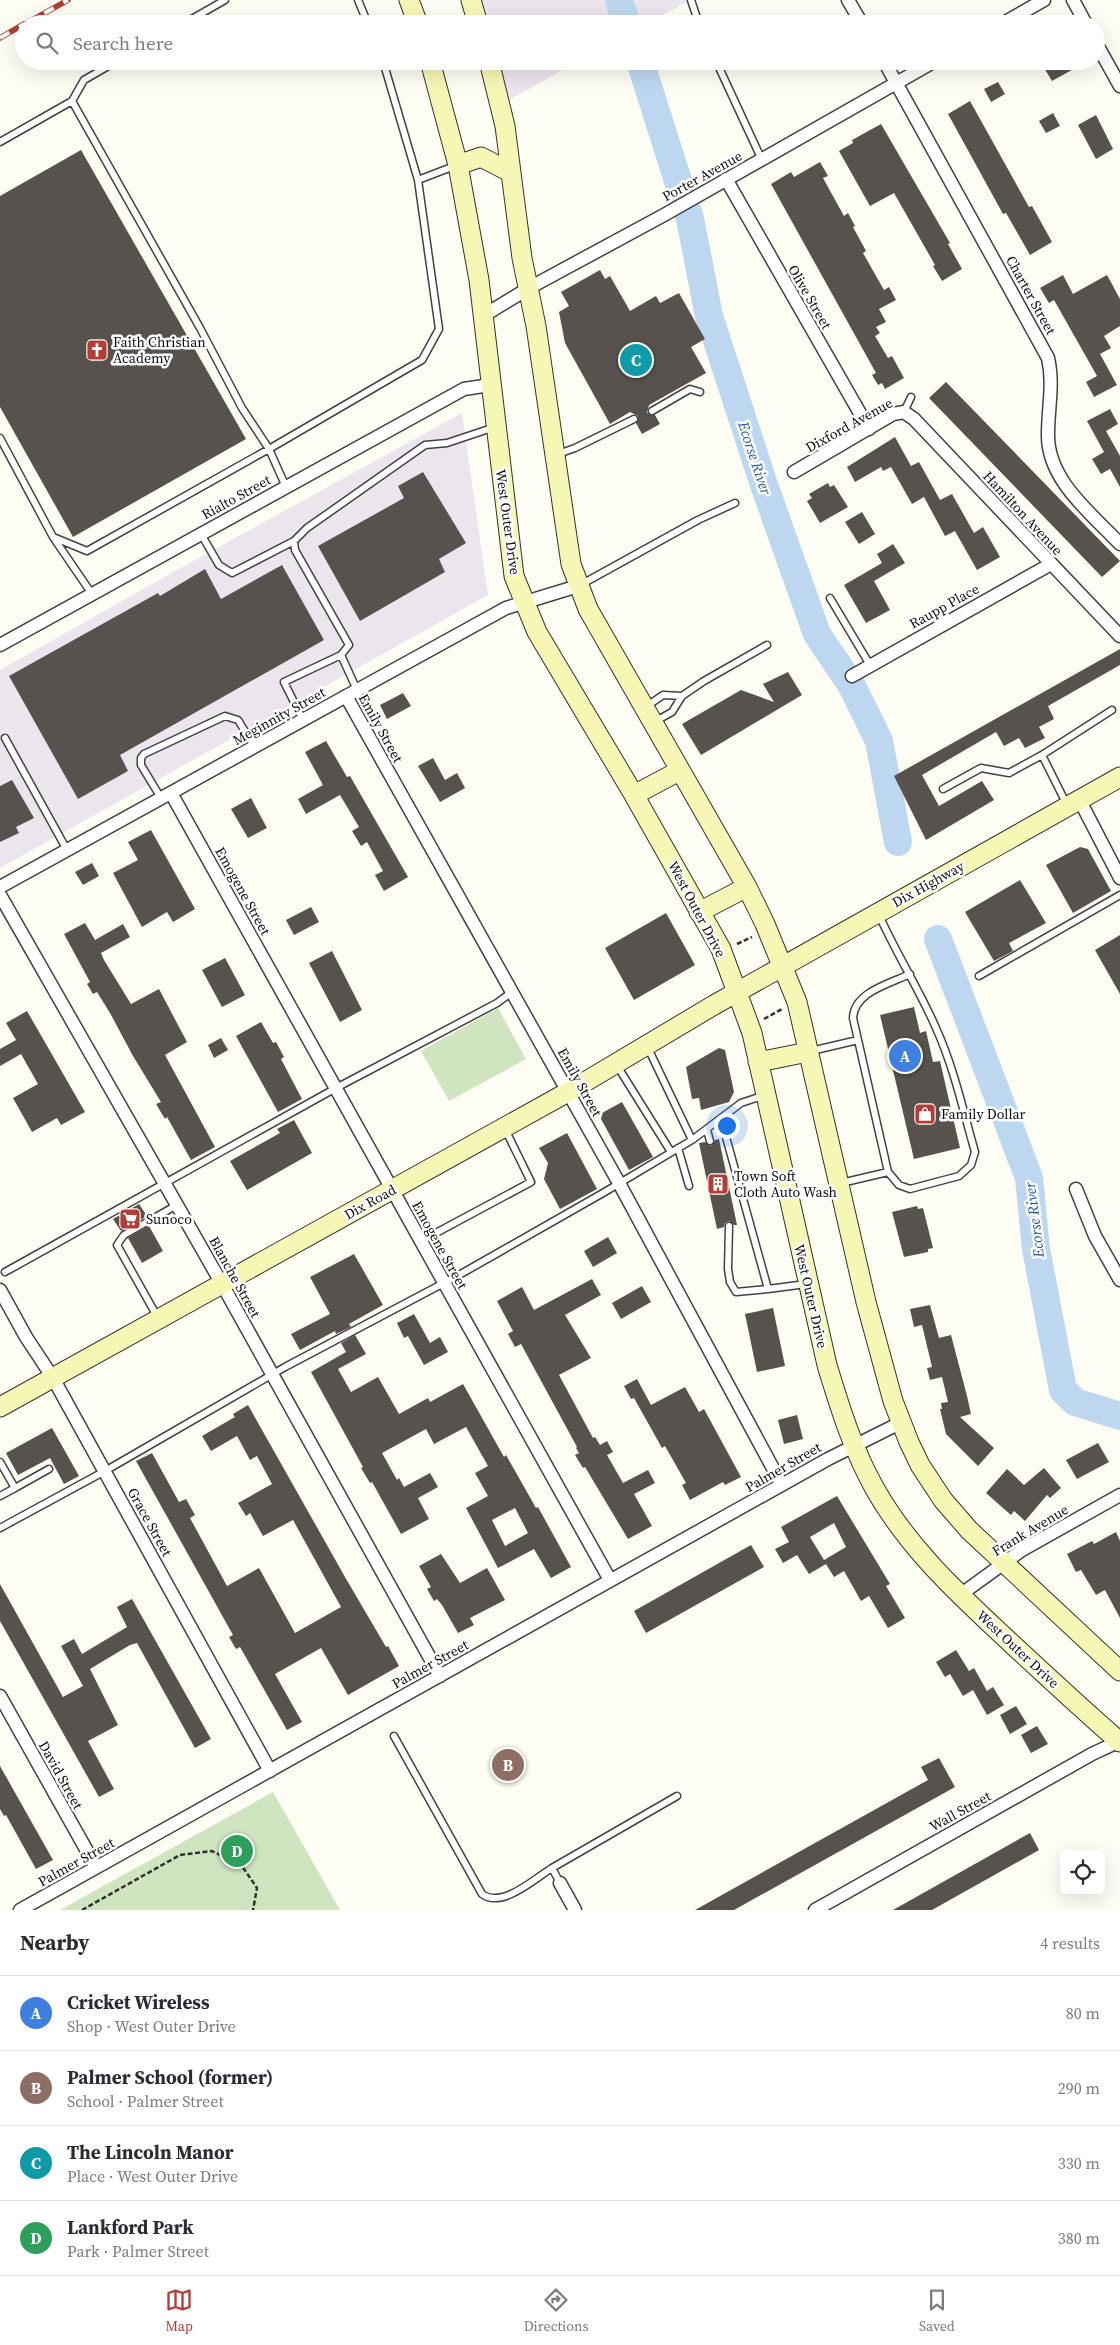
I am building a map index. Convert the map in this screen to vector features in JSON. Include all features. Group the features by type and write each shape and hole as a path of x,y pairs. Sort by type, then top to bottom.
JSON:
{"main road":[{"path":"410,0 415,15"},
{"path":"471,0 475,15"},
{"name":"West Outer Drive","path":"432,70 458,165 483,316 514,576 537,632 634,795 721,949 752,1033 827,1365 842,1415 854,1446 876,1491 900,1528 928,1562 960,1596 1120,1742"},
{"path":"491,70 505,126 510,172 556,454 571,564 588,609 747,888 765,924 797,1002 866,1302 892,1401 900,1423 920,1465 943,1500 1002,1563 1120,1671"},
{"path":"458,165 481,157 510,172"},
{"path":"634,795 679,771"},
{"name":"Dix Highway","path":"737,992 1120,776"},
{"path":"700,912 747,888"},
{"name":"Dix Road","path":"0,1407 568,1092 737,992"},
{"path":"758,1062 808,1052"}],"street":[{"path":"848,0 857,15"},
{"path":"1018,15 1044,0"},
{"path":"1073,0 1081,15"},
{"path":"1105,59 1120,86"},
{"name":"Charter Street","path":"889,70 1048,358 1052,386 1048,437 1050,455 1058,475 1120,544"},
{"name":"Porter Avenue","path":"483,316 529,288 664,215 919,70"},
{"name":"Olive Street","path":"726,180 869,430"},
{"name":"Rialto Street","path":"0,645 464,389 490,385"},
{"name":"Dixford Avenue","path":"794,472 897,412 904,412"},
{"name":"Hamilton Avenue","path":"904,412 914,419 1120,636"},
{"name":"Raupp Place","path":"852,676 1051,564"},
{"name":"Meginnity Street","path":"0,887 506,608 578,586"},
{"name":"Emily Street","path":"352,693 512,992 619,1183 782,1485"},
{"name":"Emogene Street","path":"166,795 336,1088 610,1580"},
{"path":"1073,802 1120,878"},
{"name":"Blanche Street","path":"0,895 222,1284 440,1676"},
{"path":"1076,1189 1095,1236 1120,1280"},
{"name":"Grace Street","path":"0,1290 26,1337 53,1378 270,1771"},
{"name":"Palmer Street","path":"20,1910 610,1580 854,1446 900,1423"},
{"name":"Frank Avenue","path":"960,1596 1002,1563 1120,1495"},
{"name":"David Street","path":"0,1696 96,1867"},
{"name":"Wall Street","path":"815,1910 1083,1759 1120,1742"},
{"path":"560,1883 575,1910"}],"lane":[{"path":"199,15 225,0"},
{"path":"358,0 364,15"},
{"path":"691,0 696,15"},
{"path":"0,142 72,101 84,80 101,70"},
{"path":"53,537 86,551 269,450 422,360 439,329 418,180 386,70"},
{"path":"720,70 762,160"},
{"path":"72,101 200,328 242,408 269,450 286,486"},
{"path":"418,180 458,165"},
{"path":"652,410 690,389 700,392"},
{"name":"Dixford Avenue","path":"904,412 911,397"},
{"path":"556,454 575,448 634,419"},
{"path":"201,534 219,565 232,573 294,541 307,528 425,445 447,443 495,427"},
{"path":"0,438 53,537 92,594"},
{"path":"578,586 698,520 735,503"},
{"path":"294,541 295,550 349,645 341,655 284,682 302,720"},
{"path":"830,598 870,665"},
{"path":"648,716 672,712 682,696 704,681 767,645"},
{"path":"341,655 352,693"},
{"path":"648,716 663,695 682,696"},
{"path":"943,790 981,768 1009,773 1042,755 1112,710"},
{"path":"166,795 141,765 141,758 144,754 225,716 238,720 254,746"},
{"path":"5,738 66,850"},
{"path":"1042,755 1073,802"},
{"path":"979,976 1120,895"},
{"path":"878,911 894,947 910,974 936,1029 953,1073 975,1152 971,1165 958,1176 910,1189 899,1185 888,1172 858,1040 854,1010 862,997 910,974"},
{"path":"5,1272 336,1088 497,1003 512,992"},
{"path":"808,1052 858,1040"},
{"path":"647,1045 692,1140"},
{"path":"616,1064 671,1152"},
{"path":"0,1528 619,1183 692,1140 741,1103 766,1095"},
{"path":"721,1119 768,1289"},
{"path":"421,1241 531,1182 504,1128"},
{"path":"707,1130 710,1141"},
{"path":"678,1148 689,1186"},
{"path":"838,1184 888,1172"},
{"path":"158,1319 117,1246 124,1236 177,1205"},
{"path":"729,1226 728,1261 730,1282 736,1292 808,1284"},
{"path":"0,1462 15,1488"},
{"path":"0,1496 49,1469"},
{"path":"394,1736 482,1894 488,1898 506,1898 552,1868 677,1796"},
{"path":"552,1868 560,1883"}],"path":[{"path":"731,948 754,936"},
{"path":"761,1020 782,1009"},
{"path":"82,1910 180,1855 212,1851 242,1866 257,1888 253,1910"}],"shaded area":[{"path":"471,0 690,0 663,15 475,15"},
{"path":"491,70 563,70 500,105"},
{"path":"462,413 488,595 0,868 0,670"}],"green space":[{"path":"498,1008 526,1059 449,1101 421,1051"},
{"path":"273,1792 340,1910 60,1910"}],"building":[{"path":"1045,70 1072,70 1052,81"},
{"path":"998,82 1005,94 991,102 984,89"},
{"path":"970,101 1029,207 1032,206 1052,242 1030,255 1006,213 1003,214 948,114"},
{"path":"1053,113 1060,126 1046,133 1039,121"},
{"path":"1096,115 1113,149 1096,159 1078,125"},
{"path":"881,124 950,243 948,244 962,269 942,281 933,266 935,265 894,193 870,206 839,151 853,143 852,140"},
{"name":"Faith Christian Academy","path":"81,150 246,439 73,537 0,407 0,196"},
{"path":"820,162 828,176 823,178 844,216 848,213 855,226 853,227 866,251 863,253 884,290 889,287 896,300 879,309 886,322 876,327 880,333 875,336 888,358 892,356 904,378 885,389 882,383 878,385 872,375 876,373 771,184 791,172 794,177"},
{"path":"600,270 605,279 610,276 630,311 656,296 660,303 679,293 705,339 691,347 706,373 649,405 647,413 655,415 660,424 642,434 636,423 638,416 630,412 610,424 565,343 559,312 569,306 561,292"},
{"path":"1063,275 1073,294 1107,275 1120,299 1120,326 1104,336 1111,348 1100,354 1117,385 1094,397 1086,382 1097,376 1054,300 1049,303 1040,288"},
{"path":"946,382 1120,561 1102,577 929,398"},
{"path":"1110,409 1118,424 1106,431 1120,456 1120,487 1110,469 1101,474 1092,459 1104,452 1087,421"},
{"path":"895,437 911,466 919,462 940,500 952,494 974,533 983,527 1000,557 977,570 955,531 945,536 924,497 912,504 891,467 883,471 881,467 855,482 847,467"},
{"path":"423,472 466,543 439,559 445,572 360,621 318,546 404,498 398,486"},
{"path":"828,483 830,487 834,485 848,507 820,523 807,501 812,498 809,494"},
{"path":"862,512 875,534 859,544 845,522"},
{"path":"893,544 905,563 874,581 890,610 866,623 844,585 882,563 877,554"},
{"path":"282,565 324,640 120,755 128,771 78,799 9,676 158,593 160,596 205,569 221,599"},
{"path":"1120,649 1120,665 1048,706 1054,719 1039,727 1045,738 1025,748 1019,738 1004,746 996,732 922,775 939,806 982,781 994,800 926,840 894,776"},
{"path":"788,672 802,695 701,755 682,724 741,690 774,702 763,684"},
{"path":"403,693 411,706 387,719 380,705"},
{"path":"326,741 347,777 350,776 408,877 384,891 375,875 383,871 367,842 361,846 352,831 359,827 340,795 306,814 298,799 323,785 305,752"},
{"path":"433,758 445,780 457,773 465,788 440,802 418,766"},
{"path":"12,780 34,818 16,827 19,833 0,842 0,786"},
{"path":"251,798 267,828 248,838 231,809"},
{"path":"151,830 195,909 173,922 167,912 142,927 113,873 138,860 128,842"},
{"path":"1080,847 1088,849 1111,891 1073,913 1046,865"},
{"path":"92,863 99,876 83,885 75,872"},
{"path":"1020,880 1046,923 1009,943 1013,951 994,961 965,912"},
{"path":"311,907 319,922 294,935 286,920"},
{"path":"666,913 695,965 634,1000 605,948"},
{"path":"85,923 95,940 123,924 130,937 101,953 104,960 131,1004 159,989 187,1042 165,1055 215,1147 191,1160 167,1117 165,1119 156,1104 161,1102 110,1013 97,992 93,994 87,984 90,982 64,934"},
{"path":"1120,935 1120,994 1095,950"},
{"path":"332,951 362,1010 340,1022 309,963"},
{"path":"225,958 245,995 222,1007 202,970"},
{"path":"914,1007 920,1033 926,1031 933,1062 940,1061 960,1148 914,1159 880,1015"},
{"path":"27,1011 85,1112 61,1125 57,1118 32,1132 13,1098 38,1084 21,1054 0,1066 0,1049 16,1040 6,1023"},
{"path":"261,1022 273,1043 276,1042 284,1057 281,1059 302,1099 278,1112 236,1036"},
{"path":"221,1038 228,1050 214,1058 208,1045"},
{"path":"719,1048 725,1050 734,1092 729,1102 701,1110 699,1098 692,1099 686,1067"},
{"path":"622,1102 653,1157 629,1170 601,1119 602,1113"},
{"path":"294,1120 312,1153 247,1190 230,1161 280,1133 277,1129"},
{"path":"567,1133 597,1189 560,1209 544,1179 548,1163 539,1148"},
{"name":"Town Soft Cloth Auto Wash","path":"719,1139 737,1225 729,1221 725,1223 724,1227 717,1229 699,1143 705,1142 711,1146 715,1140"},
{"path":"139,1204 147,1216 121,1231 113,1219"},
{"path":"917,1206 918,1209 923,1208 933,1248 928,1249 928,1252 904,1257 892,1212"},
{"path":"149,1226 163,1251 142,1263 128,1238"},
{"path":"608,1237 617,1253 593,1267 584,1251"},
{"path":"354,1254 383,1305 349,1324 351,1327 336,1334 335,1331 300,1350 291,1334 330,1314 310,1277"},
{"path":"592,1279 601,1295 565,1315 591,1358 559,1375 593,1438 595,1437 600,1445 607,1441 613,1452 607,1455 623,1483 648,1470 655,1483 634,1494 652,1526 628,1539 585,1467 583,1468 575,1455 579,1453 577,1447 521,1344 515,1347 508,1334 513,1331 497,1301 522,1287 534,1310"},
{"path":"642,1286 651,1302 621,1319 612,1303"},
{"path":"930,1305 939,1338 951,1335 971,1414 960,1417 994,1448 978,1466 946,1434 940,1409 942,1409 941,1403 948,1402 942,1377 930,1380 927,1368 932,1367 922,1325 914,1327 910,1309"},
{"path":"773,1308 785,1366 757,1372 745,1314"},
{"path":"414,1314 430,1343 440,1337 448,1352 424,1365 408,1336 404,1338 397,1323"},
{"path":"355,1335 366,1354 338,1369 351,1392 378,1377 399,1414 428,1398 430,1402 463,1384 504,1457 506,1455 536,1508 538,1507 571,1567 551,1578 534,1549 498,1568 466,1508 488,1496 475,1473 488,1466 466,1427 434,1444 426,1429 382,1453 397,1480 399,1478 404,1487 430,1473 438,1487 418,1498 429,1519 401,1534 372,1482 370,1483 361,1468 363,1467 311,1372 346,1352 341,1343","holes":["515,1508 528,1533 505,1546 492,1520"]},
{"path":"637,1379 651,1405 685,1387 699,1412 704,1409 741,1477 725,1485 723,1482 690,1500 682,1485 686,1483 665,1446 662,1448 634,1398 631,1399 624,1386"},
{"path":"248,1405 345,1577 399,1666 348,1695 321,1648 275,1674 302,1722 287,1730 240,1647 236,1649 229,1637 233,1635 136,1461 152,1453 179,1502 186,1499 195,1515 190,1518 227,1586 259,1568 295,1633 341,1607 293,1520 263,1536 250,1513 246,1516 238,1503 272,1484 257,1456 250,1460 237,1436 211,1451 202,1436 235,1417 233,1414"},
{"path":"797,1415 803,1439 784,1444 778,1420"},
{"path":"52,1428 79,1476 64,1484 50,1458 18,1475 6,1453"},
{"path":"1098,1443 1109,1462 1077,1479 1066,1460"},
{"path":"1044,1468 1061,1488 1050,1498 1047,1495 1025,1521 1014,1511 1011,1515 986,1493 1007,1469 1024,1485"},
{"path":"837,1496 890,1584 886,1586 905,1618 888,1628 869,1596 861,1601 844,1571 834,1577 826,1564 809,1574 797,1555 783,1563 775,1549 789,1542 781,1527","holes":["834,1523 846,1547 824,1560 810,1537"]},
{"path":"1116,1532 1120,1541 1120,1618 1105,1590 1096,1595 1081,1570 1076,1572 1067,1554 1092,1541 1094,1544"},
{"path":"751,1545 764,1567 646,1633 634,1611"},
{"path":"441,1554 460,1583 487,1568 505,1600 470,1618 474,1625 458,1633 442,1605 437,1599 434,1601 427,1589 431,1587 419,1566"},
{"path":"0,1584 63,1697 83,1686 61,1646 74,1639 82,1654 127,1627 117,1607 132,1599 211,1739 195,1748 137,1643 130,1645 90,1669 118,1725 88,1741 114,1789 99,1797 0,1621"},
{"path":"956,1650 969,1671 974,1668 987,1691 993,1687 1004,1705 987,1715 973,1690 963,1696 950,1674 945,1677 936,1662"},
{"path":"1016,1706 1027,1724 1010,1734 1000,1715"},
{"path":"1037,1726 1048,1744 1031,1753 1021,1735"},
{"path":"939,1758 955,1787 734,1910 695,1910 928,1780 921,1767"},
{"path":"0,1766 53,1860 36,1869 6,1815 4,1816 0,1809"},
{"path":"1030,1833 1039,1850 932,1910 893,1910"}],"waterway":[{"name":"Ecorse River","path":"619,0 624,15"},
{"name":"Ecorse River","path":"643,70 690,219 709,316 764,485 817,634 852,686 879,741 898,842"},
{"name":"Ecorse River","path":"938,939 1029,1178 1036,1249 1063,1390 1075,1402 1120,1416"}],"railway":[{"path":"41,15 68,0"},
{"path":"0,38 15,29"}],"place":[{"name":"Faith Christian Academy","path":"97,350"},
{"name":"The Lincoln Manor","path":"636,360"},
{"name":"Cricket Wireless","path":"905,1056"},
{"name":"Family Dollar","path":"925,1114"},
{"name":"Town Soft Cloth Auto Wash","path":"718,1184"},
{"name":"Sunoco","path":"130,1219"},
{"name":"Palmer School (former)","path":"508,1765"},
{"name":"Lankford Park","path":"237,1851"}]}
